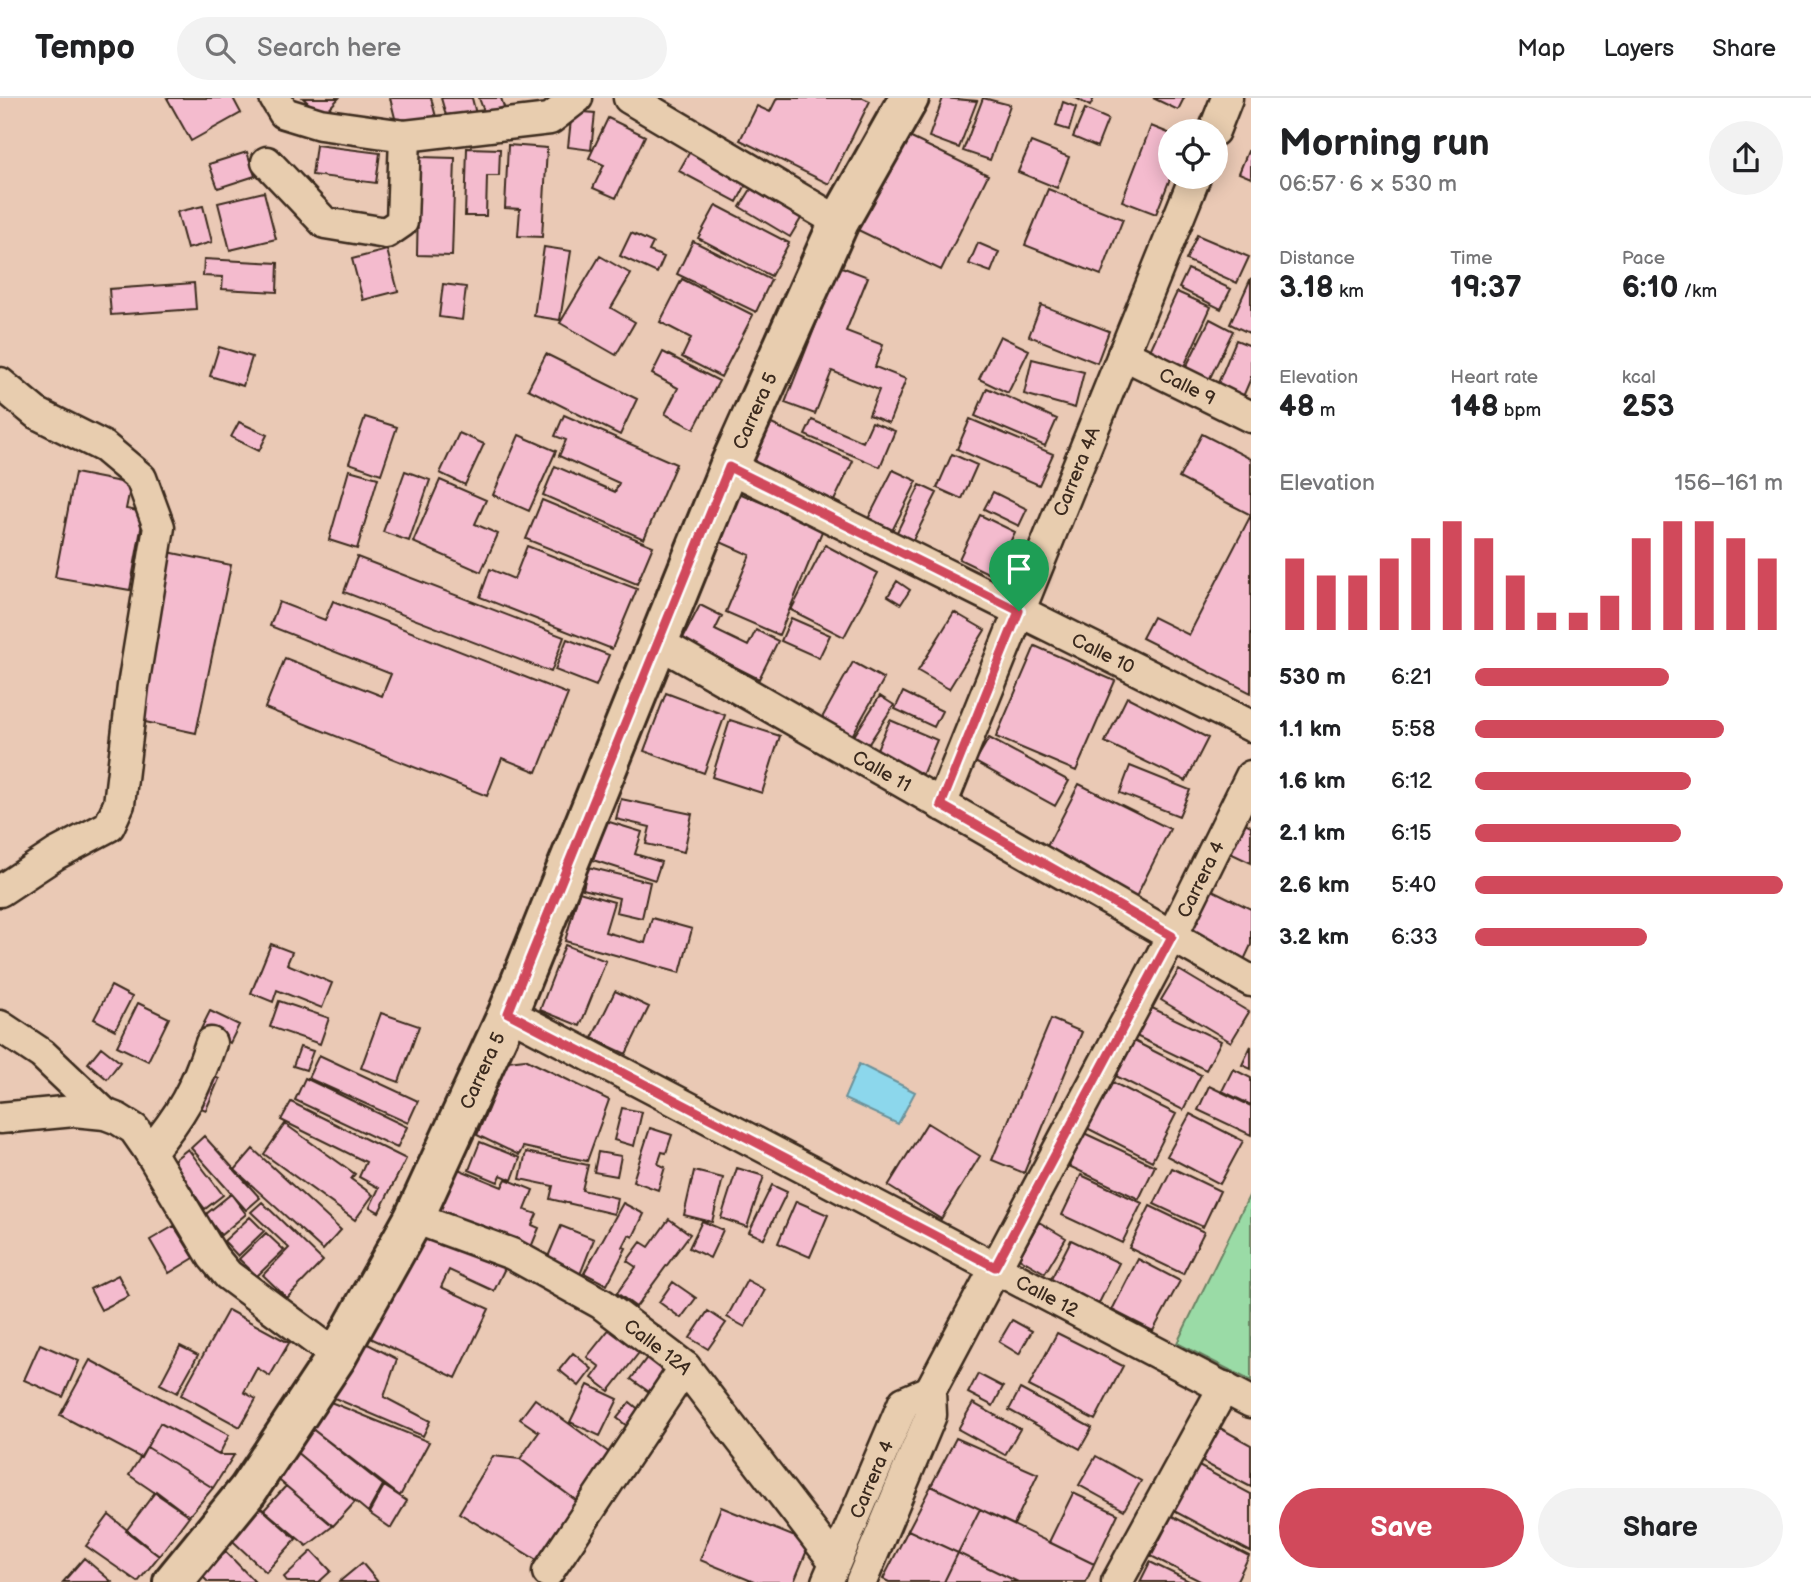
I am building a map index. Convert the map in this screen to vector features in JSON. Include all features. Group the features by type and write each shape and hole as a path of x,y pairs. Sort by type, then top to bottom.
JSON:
{"main road":[{"name":"Carrera 5","path":"173,1582 248,1490 337,1356 414,1218 508,1013 729,467 839,222 909,98"}],"street":[{"path":"275,98 284,113 320,124 405,136 550,119 577,98"},
{"path":"629,98 839,222"},
{"path":"1219,119 1227,98"},
{"path":"267,162 325,223 386,233 402,222 405,136"},
{"name":"Carrera 4A","path":"941,805 1190,189"},
{"name":"Calle 9","path":"1124,354 1251,417"},
{"path":"0,383 36,413 104,447 141,478 159,527 133,686 119,804 109,826 56,854 0,891"},
{"name":"Calle 10","path":"729,467 1251,726"},
{"name":"Calle 11","path":"659,643 1251,981"},
{"name":"Carrera 4","path":"861,1582 931,1415 930,1391 1172,936 1251,776"},
{"name":"Calle 12","path":"508,1013 1251,1402"},
{"path":"0,1026 42,1054 105,1114 134,1129 213,1257 229,1275 337,1356"},
{"path":"150,1152 180,1117 197,1083 211,1043"},
{"path":"0,1118 74,1111 105,1114"},
{"name":"Calle 12A","path":"414,1218 512,1254 602,1304 685,1367 831,1572"},
{"path":"548,1572 656,1415 685,1367"},
{"path":"1117,1582 1224,1387"},
{"name":"Carrera 4","path":"831,1572 904,1402 930,1391"}],"green space":[{"path":"1251,1192 1251,1381 1177,1343"}],"water":[{"path":"859,1064 915,1092 898,1124 844,1099"}],"building":[{"path":"167,98 233,98 241,113 191,141"},
{"path":"303,98 339,98 322,116"},
{"path":"390,98 431,98 436,117 397,126"},
{"path":"441,98 472,98 476,114 448,122"},
{"path":"479,98 501,98 504,107 485,114"},
{"path":"777,98 863,98 870,101 829,184 740,140 757,106 770,112"},
{"path":"943,98 977,101 959,148 929,137"},
{"path":"983,98 1010,105 990,160 963,151"},
{"path":"1076,98 1094,98 1090,106"},
{"path":"1153,98 1184,98 1178,110"},
{"path":"1063,102 1076,107 1069,130 1056,126"},
{"path":"1085,109 1108,119 1097,147 1073,137"},
{"path":"572,111 595,113 591,150 568,147"},
{"path":"608,118 645,136 616,198 593,188 604,165 589,158"},
{"path":"1151,126 1158,129 1158,189 1166,189 1156,214 1122,201"},
{"path":"903,134 988,175 941,270 856,229"},
{"path":"1031,142 1069,157 1057,188 1018,172"},
{"path":"316,145 380,153 376,183 312,175"},
{"path":"508,145 547,148 542,237 518,236 520,209 505,208"},
{"path":"693,146 750,177 737,202 679,171"},
{"path":"467,148 500,149 499,176 487,176 486,216 465,216"},
{"path":"1248,151 1251,152 1251,178 1239,173"},
{"path":"247,152 255,176 218,188 209,164"},
{"path":"419,157 455,158 452,256 417,255"},
{"path":"756,181 806,210 790,237 740,207"},
{"path":"1048,189 1123,219 1101,275 1025,245"},
{"path":"264,192 276,239 230,250 218,203"},
{"path":"716,205 789,243 771,276 698,238"},
{"path":"203,206 212,242 187,249 177,212"},
{"path":"631,233 653,243 649,251 664,257 657,273 620,256"},
{"path":"1197,235 1249,257 1237,283 1186,260"},
{"path":"693,241 771,280 756,312 677,274"},
{"path":"978,243 999,252 991,272 969,264"},
{"path":"544,247 571,251 560,320 534,316"},
{"path":"387,250 398,291 363,300 352,259"},
{"path":"600,256 631,274 611,308 635,322 616,355 560,323"},
{"path":"204,259 278,263 277,292 222,289 223,277 203,276"},
{"path":"839,266 868,277 846,331 883,345 875,367 906,379 889,423 869,415 879,390 832,371 815,414 785,403"},
{"path":"1188,269 1231,289 1221,309 1179,288"},
{"path":"1251,278 1251,334 1230,324"},
{"path":"682,279 753,315 721,377 682,357 691,338 660,322"},
{"path":"194,283 196,309 111,315 109,289"},
{"path":"443,284 466,287 462,320 439,317"},
{"path":"1177,292 1211,307 1181,373 1147,357"},
{"path":"1041,305 1109,331 1097,363 1029,336"},
{"path":"1210,319 1233,331 1208,382 1184,371"},
{"path":"1000,336 1029,350 1008,393 979,379"},
{"path":"1236,340 1251,346 1251,378 1242,399 1216,388"},
{"path":"219,347 252,357 243,386 210,376"},
{"path":"663,352 719,381 694,429 665,414 678,388 652,374"},
{"path":"546,354 637,399 620,435 528,389"},
{"path":"1032,359 1084,372 1075,408 1024,394"},
{"path":"987,388 1057,419 1045,446 975,416"},
{"path":"564,415 676,464 644,539 543,495 555,466 615,492 619,483 559,456 566,440 555,436"},
{"path":"365,417 397,427 381,474 349,463"},
{"path":"970,419 1053,454 1039,485 957,449"},
{"path":"812,420 863,442 872,422 895,431 880,467 805,435"},
{"path":"239,422 267,435 259,451 231,437"},
{"path":"767,422 853,461 832,505 747,465"},
{"path":"459,433 484,444 465,485 440,473"},
{"path":"1202,434 1251,459 1251,515 1179,478"},
{"path":"519,435 556,451 529,511 493,495"},
{"path":"952,454 977,465 962,499 937,488"},
{"path":"349,470 378,478 357,549 329,540"},
{"path":"893,470 917,481 892,531 868,519"},
{"path":"405,471 430,480 409,541 383,532"},
{"path":"75,473 131,484 126,509 144,512 130,590 55,577"},
{"path":"440,480 486,500 475,524 498,534 481,572 413,542"},
{"path":"920,485 937,493 912,542 896,534"},
{"path":"993,492 1027,509 1019,526 984,509"},
{"path":"739,493 823,529 779,635 726,612 750,555 718,541"},
{"path":"542,500 653,546 637,584 526,539"},
{"path":"980,515 1015,532 994,576 959,559"},
{"path":"1251,515 1251,693 1142,638 1153,617 1189,635"},
{"path":"825,545 878,573 844,637 791,610"},
{"path":"527,546 637,589 612,649 480,597 490,569 514,579"},
{"path":"168,552 231,565 196,733 136,720"},
{"path":"357,557 564,637 551,672 344,592"},
{"path":"897,581 910,590 901,604 888,596"},
{"path":"333,601 568,694 537,772 502,758 487,796 265,708 285,658 382,696 391,674 270,626 279,602 325,620"},
{"path":"700,605 722,616 715,630 748,646 756,630 778,641 759,679 682,640"},
{"path":"954,612 985,630 949,689 918,671"},
{"path":"791,618 830,635 819,658 781,641"},
{"path":"567,639 609,655 596,686 555,670"},
{"path":"1035,646 1115,681 1076,771 996,737"},
{"path":"853,662 884,679 849,741 818,725"},
{"path":"903,692 942,711 934,727 895,709"},
{"path":"666,693 725,715 704,773 644,751"},
{"path":"880,696 894,705 866,748 852,739"},
{"path":"1127,697 1208,738 1186,781 1105,742"},
{"path":"730,720 780,736 762,793 712,777"},
{"path":"890,720 937,740 920,780 872,760"},
{"path":"989,738 1069,781 1055,806 975,762"},
{"path":"1130,766 1190,790 1179,816 1120,793"},
{"path":"1079,784 1170,829 1133,903 1041,858"},
{"path":"621,799 692,814 684,852 646,844 650,827 616,819"},
{"path":"606,821 642,832 635,854 661,862 655,880 593,860"},
{"path":"1241,821 1251,826 1251,863 1226,851"},
{"path":"588,867 650,882 642,918 616,912 619,898 583,889"},
{"path":"1208,888 1251,909 1251,945 1244,960 1187,933"},
{"path":"579,892 614,902 605,932 645,943 652,918 692,929 680,973 565,941"},
{"path":"271,944 292,952 287,964 332,983 322,1008 277,990 273,1002 251,993"},
{"path":"565,945 606,961 580,1026 540,1010"},
{"path":"1179,970 1249,1012 1231,1042 1161,1000"},
{"path":"111,986 132,997 115,1030 94,1019"},
{"path":"615,991 649,1007 626,1054 592,1038"},
{"path":"279,1001 329,1018 320,1044 270,1027"},
{"path":"138,1003 169,1018 148,1061 117,1046"},
{"path":"1150,1007 1221,1041 1206,1070 1136,1036"},
{"path":"210,1011 239,1025 230,1043 201,1029"},
{"path":"381,1013 419,1026 399,1082 361,1068"},
{"path":"1051,1019 1082,1032 1024,1173 992,1160"},
{"path":"1134,1041 1201,1075 1183,1110 1116,1076"},
{"path":"1251,1046 1251,1069 1242,1065"},
{"path":"101,1047 120,1062 107,1079 88,1063"},
{"path":"300,1047 313,1051 306,1070 293,1066"},
{"path":"319,1055 418,1101 408,1123 308,1078"},
{"path":"525,1059 609,1100 587,1161 523,1147 519,1155 477,1135 508,1061"},
{"path":"1233,1069 1251,1078 1251,1105 1222,1091"},
{"path":"206,1073 219,1079 206,1110 193,1105"},
{"path":"305,1078 407,1127 397,1148 295,1100"},
{"path":"1108,1080 1176,1114 1152,1161 1085,1127"},
{"path":"1209,1086 1251,1106 1251,1135 1198,1110"},
{"path":"291,1102 406,1159 379,1212 370,1207 379,1188 359,1177 366,1162 281,1120"},
{"path":"622,1108 642,1112 634,1146 614,1140"},
{"path":"1190,1114 1243,1141 1220,1184 1167,1156"},
{"path":"927,1123 980,1156 941,1219 888,1186"},
{"path":"285,1124 355,1174 351,1179 373,1195 355,1220 264,1154"},
{"path":"650,1128 672,1135 666,1153 662,1152 658,1164 665,1167 658,1190 633,1181"},
{"path":"1084,1133 1155,1166 1139,1199 1069,1166"},
{"path":"204,1136 260,1198 246,1210 191,1148"},
{"path":"480,1142 520,1158 512,1180 501,1175 498,1182 469,1170"},
{"path":"188,1149 223,1195 205,1209 170,1163"},
{"path":"253,1149 341,1230 323,1250 235,1170"},
{"path":"526,1152 588,1165 582,1190 617,1198 614,1214 550,1199 553,1186 520,1179"},
{"path":"598,1152 621,1156 617,1176 594,1172"},
{"path":"737,1168 764,1176 747,1227 721,1218"},
{"path":"1172,1168 1220,1191 1203,1227 1154,1204"},
{"path":"458,1169 502,1187 506,1179 533,1190 525,1210 537,1214 532,1225 539,1228 527,1257 436,1220"},
{"path":"694,1171 723,1178 712,1222 684,1215"},
{"path":"1081,1175 1142,1203 1122,1243 1062,1215"},
{"path":"772,1185 787,1192 764,1239 749,1232"},
{"path":"231,1194 246,1214 221,1235 205,1215"},
{"path":"796,1201 828,1215 810,1257 778,1243"},
{"path":"262,1202 323,1261 287,1298 263,1275 289,1248 251,1212"},
{"path":"623,1203 644,1214 633,1237 629,1235 623,1247 626,1248 607,1285 584,1273"},
{"path":"1150,1206 1204,1232 1183,1274 1129,1248"},
{"path":"250,1217 264,1231 238,1256 224,1241"},
{"path":"669,1219 690,1234 636,1307 617,1293 636,1267 627,1261 641,1242 649,1247"},
{"path":"702,1221 723,1230 710,1258 689,1248"},
{"path":"1039,1222 1066,1238 1045,1273 1019,1258"},
{"path":"416,1225 506,1266 494,1291 449,1270 441,1287 489,1309 456,1378 364,1335"},
{"path":"174,1226 194,1258 169,1273 150,1240"},
{"path":"561,1226 594,1239 579,1277 545,1264"},
{"path":"266,1233 284,1250 257,1276 239,1259"},
{"path":"1071,1240 1119,1263 1096,1309 1048,1285"},
{"path":"1138,1259 1180,1281 1153,1331 1112,1310"},
{"path":"118,1275 129,1296 101,1310 90,1289"},
{"path":"747,1280 765,1290 745,1327 727,1317"},
{"path":"673,1282 696,1298 681,1318 659,1302"},
{"path":"228,1310 289,1343 270,1376 257,1368 244,1392 256,1399 240,1427 181,1395"},
{"path":"708,1311 726,1323 708,1349 690,1338"},
{"path":"1012,1320 1032,1331 1019,1354 999,1342"},
{"path":"615,1322 645,1345 609,1391 592,1378 600,1367 587,1357"},
{"path":"1057,1333 1123,1366 1095,1420 1029,1386"},
{"path":"360,1340 397,1359 384,1397 430,1421 423,1436 332,1397"},
{"path":"40,1344 79,1361 63,1397 24,1380"},
{"path":"180,1346 198,1355 177,1393 160,1384"},
{"path":"655,1347 676,1362 652,1394 631,1379"},
{"path":"573,1353 592,1369 579,1386 559,1370"},
{"path":"90,1360 229,1435 219,1455 160,1423 141,1458 60,1415"},
{"path":"978,1374 1003,1387 993,1406 968,1393"},
{"path":"588,1385 618,1399 600,1436 570,1422"},
{"path":"1020,1389 1092,1428 1080,1449 1009,1410"},
{"path":"535,1399 611,1454 577,1501 520,1459 539,1432 520,1419"},
{"path":"328,1401 429,1442 400,1496 311,1428"},
{"path":"630,1402 649,1418 637,1434 617,1418"},
{"path":"973,1403 1020,1429 1005,1455 958,1429"},
{"path":"160,1423 219,1455 234,1455 213,1488 147,1447"},
{"path":"1211,1423 1251,1445 1251,1487 1193,1457"},
{"path":"311,1428 383,1485 368,1512 295,1451"},
{"path":"956,1438 1038,1474 1014,1525 931,1486"},
{"path":"147,1447 213,1488 189,1516 129,1475"},
{"path":"295,1451 355,1502 333,1526 274,1476"},
{"path":"493,1456 520,1459 577,1501 545,1565 459,1513"},
{"path":"1096,1456 1141,1481 1124,1510 1079,1485"},
{"path":"1195,1464 1251,1494 1251,1552 1174,1511"},
{"path":"286,1486 333,1526 307,1546 264,1510"},
{"path":"384,1486 407,1501 391,1528 369,1513"},
{"path":"931,1486 980,1509 958,1553 908,1530"},
{"path":"156,1491 189,1516 159,1556 126,1531"},
{"path":"1073,1493 1118,1514 1094,1564 1049,1542"},
{"path":"251,1499 296,1539 266,1572 221,1530"},
{"path":"721,1507 810,1543 794,1582 754,1582 700,1560"},
{"path":"980,1509 1094,1564 1086,1582 1018,1582 958,1553"},
{"path":"109,1515 159,1556 138,1582 86,1546"},
{"path":"1172,1516 1249,1556 1236,1582 1202,1582 1151,1556"},
{"path":"908,1530 958,1553 944,1582 889,1582 883,1579"},
{"path":"312,1551 331,1571 319,1582 288,1582 284,1577"},
{"path":"226,1552 255,1582 208,1582 201,1575"},
{"path":"958,1553 1018,1582 944,1582"},
{"path":"84,1558 112,1582 63,1582"},
{"path":"1150,1562 1191,1582 1140,1582"},
{"path":"362,1563 378,1582 339,1582"}],"route":[{"path":"729,467 1019,611 941,805 1172,936 995,1267 508,1013 729,467"}]}
